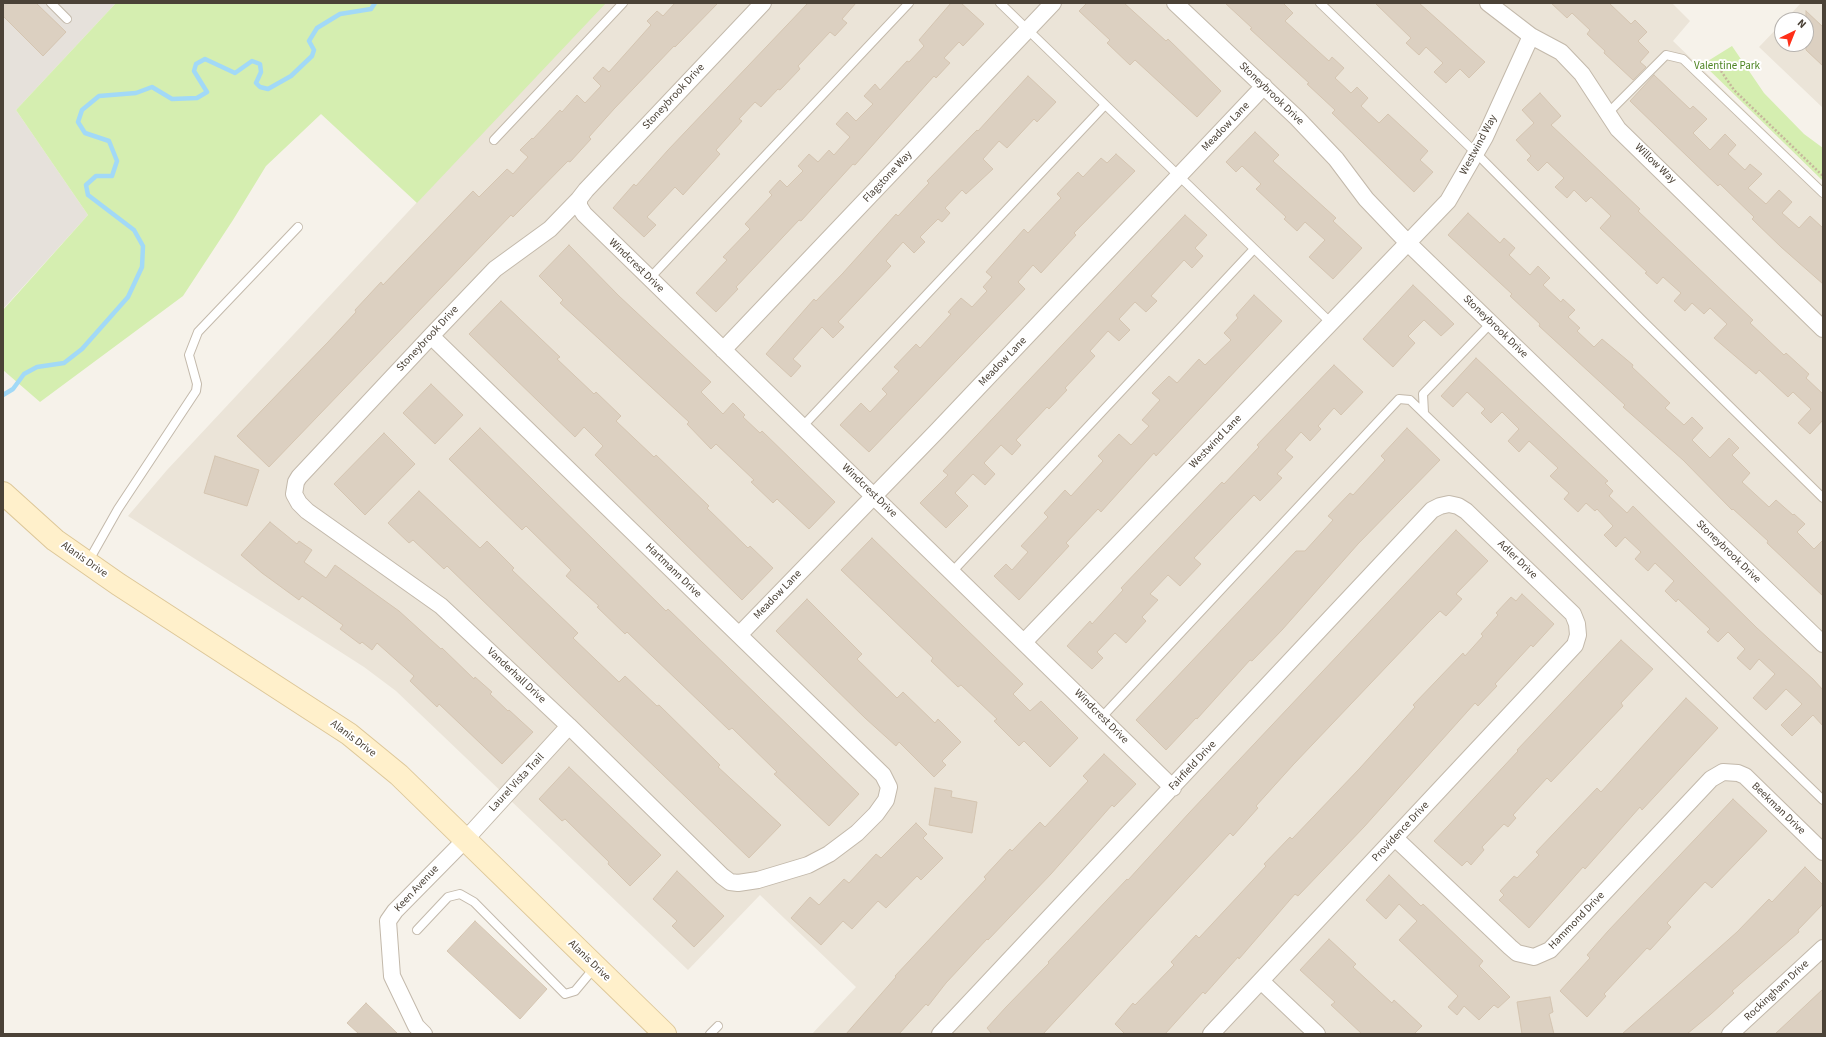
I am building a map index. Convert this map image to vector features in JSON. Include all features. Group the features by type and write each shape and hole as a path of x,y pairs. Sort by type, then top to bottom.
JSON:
{"main road":[{"name":"Alanis Drive","path":"3,493 55,540 349,734 399,775 665,1034"}],"street":[{"name":"Stoneybrook Drive","path":"294,494 296,482 299,477 431,336 495,269 550,229 763,3"},
{"name":"Flagstone Way","path":"723,350 1053,3"},
{"name":"Stoneybrook Drive","path":"1175,3 1264,86 1336,159 1366,199 1408,243 1823,644"},
{"name":"Willow Way","path":"1488,3 1531,36 1561,52 1582,74 1618,129 1823,329"},
{"name":"Westwind Way","path":"1408,243 1448,201 1485,136 1531,36"},
{"name":"Meadow Lane","path":"739,635 874,496 1264,86"},
{"name":"Windcrest Drive","path":"582,195 579,206 584,214 1173,788"},
{"name":"Westwind Lane","path":"1024,642 1408,243"},
{"name":"Hartmann Drive","path":"431,336 882,775 889,787 888,797 876,814 848,840 808,865 772,877 738,883 730,882 722,876"},
{"name":"Vanderhall Drive","path":"294,494 299,503 307,511 441,606 570,726 722,876"},
{"name":"Adler Drive","path":"1449,504 1458,506 1466,511 1573,614 1577,624"},
{"name":"Fairfield Drive","path":"940,1034 1173,788 1432,510 1449,504"},
{"name":"Providence Drive","path":"1211,1034 1575,645 1578,635 1577,624"},
{"name":"Laurel Vista Trail","path":"465,840 570,726"},
{"name":"Hammond Drive","path":"1396,838 1510,947 1517,953 1534,957 1550,950 1711,779 1723,772 1731,771"},
{"name":"Beekman Drive","path":"1731,771 1745,776 1823,852"},
{"name":"Keen Avenue","path":"424,1034 416,1026 392,976 388,921 394,912 465,840"},
{"name":"Rockingham Drive","path":"1730,1034 1823,948"},
{"path":"1261,981 1317,1034"}],"lane":[{"path":"51,3 67,19"},
{"path":"494,140 623,3"},
{"path":"649,279 909,3"},
{"path":"1000,3 1331,323"},
{"path":"1320,3 1476,153 1640,319 1823,498"},
{"path":"1608,113 1666,55 1683,60 1823,193"},
{"path":"802,427 1105,105"},
{"path":"87,562 118,508 196,391 196,378 188,355 198,332 298,227"},
{"path":"952,572 1254,249"},
{"path":"1424,413 1423,394 1491,323"},
{"path":"1101,718 1399,399 1410,400 1823,800"},
{"path":"418,930 448,897 460,894 474,902 565,994 575,991 596,967"},
{"path":"710,1034 718,1026"}],"path":[{"path":"1721,71 1734,90 1823,176"}],"shaded area":[{"path":"3,3 116,3 16,110 88,215 3,309"},
{"path":"603,3 1672,3 1690,21 1673,41 1823,186 1823,1034 812,1034 856,987 760,895 688,970 396,691 364,667 128,516 167,470"},
{"path":"1801,3 1823,3 1823,108 1759,47 1774,31 1774,52 1814,52 1814,12 1793,12"}],"green space":[{"path":"116,3 606,3 417,203 321,114 266,166 233,220 183,296 40,402 3,370 3,310 88,215 16,110"},
{"name":"Valentine Park","path":"1732,46 1764,93 1804,134 1823,148 1823,181 1703,64"}],"building":[{"path":"3,3 36,3 66,32 43,56 3,16"},
{"path":"675,3 718,3 675,47 674,46 614,109 589,137 591,139 570,162 568,161 513,217 511,215 269,467 237,436 328,342 381,282 383,285 473,191 479,197 507,169 513,174 528,157 520,150 532,138 533,139 560,110 562,112 577,95 585,103 601,86 593,78 603,67 609,72 651,25 647,21 657,11 663,16"},
{"path":"808,3 856,3 842,19 847,23 835,36 830,32 798,66 800,69 780,90 778,89 761,107 755,102 739,119 742,121 716,150 720,154 683,195 675,187 647,217 656,225 644,237 613,208 634,184 636,186 668,150"},
{"path":"951,3 961,3 984,24 963,46 959,42 944,58 950,63 936,78 934,76 855,165 853,164 801,221 799,220 736,287 738,289 716,312 696,293 727,260 723,257 750,229 745,224 772,195 769,192 780,180 787,187 803,171 798,166 809,154 818,162 829,150 834,155 850,137 836,124 847,112 856,121 873,104 864,96 875,84 880,90 907,61 909,62 924,46 919,40"},
{"path":"1087,3 1124,3 1166,41 1168,39 1221,91 1197,117 1135,60 1130,65 1107,43 1110,40 1079,11"},
{"path":"1225,3 1283,3 1293,13 1285,21 1329,61 1332,57 1344,68 1335,78 1351,93 1357,87 1368,98 1361,106 1379,123 1388,114 1428,151 1420,160 1433,172 1414,192 1332,113 1335,110 1307,84 1309,83 1250,29 1252,28"},
{"path":"1375,3 1419,3 1485,62 1469,78 1460,69 1446,83 1434,72 1443,63 1426,47 1419,55 1406,43 1411,38"},
{"path":"1551,3 1609,3 1631,24 1635,20 1647,32 1638,41 1649,52 1640,62 1646,67 1633,80 1604,53 1605,51 1587,34 1590,30 1572,13 1567,18"},
{"path":"1814,19 1823,27 1823,66 1808,52 1814,52"},
{"path":"1654,75 1690,109 1693,106 1707,119 1693,133 1710,150 1725,134 1736,145 1728,154 1745,170 1750,164 1762,174 1748,188 1766,204 1779,190 1792,202 1782,213 1799,228 1810,216 1823,228 1823,284 1781,247 1752,219 1754,217 1720,184 1718,186 1630,101"},
{"path":"1028,76 1056,102 1037,122 1034,119 1007,148 999,141 983,159 993,169 966,194 962,190 945,208 950,213 942,222 938,219 920,237 925,242 914,253 903,242 886,261 891,266 838,322 844,327 833,338 822,327 793,359 801,366 791,377 766,354 814,299 816,301 896,214 898,216 929,183 927,181 977,130 978,131"},
{"path":"1540,93 1561,116 1551,125 1640,209 1638,211 1753,320 1750,323 1784,355 1786,353 1809,374 1806,378 1823,394 1823,420 1810,434 1798,423 1811,409 1793,392 1788,397 1759,370 1756,374 1714,338 1727,324 1710,308 1704,314 1692,303 1685,311 1674,301 1681,293 1663,277 1657,284 1645,273 1647,272 1600,228 1611,216 1591,197 1586,202 1574,190 1567,198 1555,187 1564,178 1547,162 1538,171 1527,160 1531,156 1516,140 1534,123 1522,110"},
{"path":"1255,132 1279,155 1273,161 1336,218 1333,221 1362,248 1333,279 1309,257 1325,240 1305,222 1297,231 1284,219 1286,217 1256,189 1261,184 1242,166 1236,172 1226,162"},
{"path":"1116,154 1135,171 1074,233 1076,235 1041,273 1033,265 1018,282 1025,289 869,452 840,425 861,403 870,412 887,394 882,389 899,371 894,367 916,344 920,348 951,314 948,312 961,298 972,307 987,291 983,287 992,277 986,272 1024,229 1028,233 1061,198 1057,194 1078,172 1083,177 1101,158 1107,163"},
{"path":"1468,213 1500,243 1504,238 1515,248 1509,255 1530,275 1538,266 1550,278 1543,285 1561,302 1563,299 1575,310 1568,317 1580,328 1577,331 1594,347 1602,339 1633,365 1632,367 1670,403 1665,408 1684,425 1692,417 1703,428 1692,440 1710,458 1729,438 1739,448 1732,455 1750,473 1742,482 1769,507 1776,500 1805,524 1797,532 1814,549 1823,540 1823,596 1767,543 1768,541 1733,509 1732,510 1683,460 1623,407 1625,405 1539,326 1540,324 1510,296 1512,294 1448,235"},
{"path":"1185,215 1207,235 1195,248 1203,256 1192,268 1184,260 1151,296 1157,301 1146,312 1135,302 1119,319 1130,330 1119,341 1108,331 1090,351 1095,356 1065,388 1067,390 1049,409 1047,407 1016,440 1021,445 1012,455 1001,445 984,463 995,474 985,485 973,474 955,493 968,506 946,528 920,503 948,475 943,471"},
{"path":"569,245 619,296 711,382 701,392 723,414 733,403 745,415 743,417 760,433 762,431 835,502 809,529 777,499 773,503 751,482 754,480 716,444 711,449 687,424 689,422 560,303 563,300 539,276"},
{"path":"1413,285 1454,324 1441,336 1424,320 1408,336 1415,343 1393,367 1363,339"},
{"path":"1254,295 1282,321 1156,456 1154,453 1101,512 1098,509 1066,543 1069,546 1019,600 994,576 1006,564 1012,570 1028,552 1021,546 1048,517 1044,513 1065,490 1071,496 1103,461 1098,456 1119,434 1131,445 1149,426 1142,420 1160,400 1152,393 1169,376 1177,383 1199,359 1205,365 1231,340 1224,333 1238,318 1236,315"},
{"path":"501,301 560,357 557,359 594,394 596,392 621,416 616,421 654,457 656,455 709,506 707,508 748,548 750,546 773,568 742,600 595,455 603,446 584,427 575,437 469,334"},
{"path":"1476,358 1608,481 1605,483 1613,491 1609,496 1627,513 1633,506 1757,628 1813,679 1823,690 1823,726 1813,715 1792,736 1781,725 1802,704 1786,689 1766,710 1753,698 1775,674 1759,659 1750,670 1737,658 1745,649 1728,632 1718,642 1707,632 1710,629 1678,599 1676,602 1665,591 1674,581 1655,563 1648,571 1635,559 1641,552 1625,537 1616,547 1604,535 1613,526 1597,509 1595,511 1586,503 1578,512 1564,499 1569,493 1550,476 1558,468 1529,441 1519,452 1508,441 1519,429 1502,412 1491,423 1481,413 1485,409 1467,392 1453,407 1441,396"},
{"path":"1334,365 1363,392 1341,415 1334,408 1318,426 1321,429 1310,441 1301,432 1285,450 1293,457 1277,474 1282,478 1260,501 1254,495 1194,558 1201,564 1180,586 1168,575 1150,594 1158,600 1142,617 1146,621 1126,643 1115,633 1097,652 1103,658 1092,669 1067,646 1090,621 1092,624 1123,590 1121,588 1222,482 1224,484 1259,447 1257,445"},
{"path":"431,384 463,415 435,444 403,413"},
{"path":"480,428 666,611 668,609 859,794 829,826 774,774 777,772 732,728 729,730 627,632 625,634 597,607 599,606 566,576 571,570 526,526 522,530 449,459"},
{"path":"1407,428 1440,460 1358,544 1282,630 1252,661 1250,660 1197,719 1196,718 1166,750 1136,720 1296,551 1305,551 1333,520 1328,516 1350,493 1353,495 1385,460 1381,456"},
{"path":"384,433 415,464 365,515 334,484"},
{"path":"215,456 259,470 247,506 204,493"},
{"path":"419,491 480,548 487,541 514,568 512,570 578,633 573,638 619,682 625,676 657,706 659,705 720,765 718,767 781,825 749,858 447,566 444,569 413,540 409,543 388,523"},
{"path":"270,522 297,544 299,541 312,550 304,562 326,578 335,565 399,611 441,649 442,648 474,679 475,677 492,692 490,694 533,732 502,764 439,704 437,707 410,681 414,676 377,643 372,650 362,642 360,644 340,629 343,625 302,596 299,600 262,573 241,555"},
{"path":"1456,530 1488,561 1456,594 1462,599 1446,616 1440,611 1427,624 1293,765 1256,806 1258,808 1233,836 1230,833 1043,1034 992,1034 987,1028 1006,1007 1127,879 1128,880 1189,813"},
{"path":"872,538 1023,684 1013,694 1030,711 1041,701 1078,738 1050,767 1024,741 1019,746 994,721 997,719 961,685 958,687 931,661 933,658 841,570"},
{"path":"1522,594 1554,624 1533,647 1531,645 1495,684 1497,686 1478,706 1475,703 1364,827 1298,896 1295,894 1239,959 1238,957 1205,994 1203,992 1165,1034 1125,1034 1115,1024 1133,1003 1135,1005 1174,965 1171,962 1196,935 1199,938 1266,866 1264,864 1290,837 1292,839 1360,768 1415,707 1413,705 1463,653 1465,656 1483,636 1481,634 1498,615 1496,613 1511,597 1516,601"},
{"path":"807,599 862,654 857,659 897,698 903,692 935,723 938,719 961,742 942,761 946,765 934,777 899,742 896,746 865,718 776,631"},
{"path":"1621,640 1653,669 1621,703 1623,706 1551,782 1547,778 1513,815 1516,818 1508,827 1504,824 1482,847 1484,850 1471,865 1467,861 1462,866 1434,841 1518,751 1517,750"},
{"path":"1686,698 1718,728 1642,810 1640,807 1585,869 1583,867 1529,928 1499,900 1504,895 1500,891 1514,876 1517,878 1539,855 1536,852 1597,788 1601,792"},
{"path":"1104,754 1136,784 1114,807 1112,805 1051,874 946,983 928,1006 926,1004 899,1034 846,1034 896,977 895,976 986,879 984,877 1010,849 1012,851 1040,822 1045,827 1088,781 1083,776"},
{"path":"569,767 661,855 630,886 608,864 609,862 565,819 562,821 539,799"},
{"path":"935,788 952,791 951,797 977,802 972,833 929,825"},
{"path":"1733,799 1767,831 1712,888 1705,882 1667,923 1671,927 1650,950 1647,948 1604,994 1606,996 1587,1017 1560,991 1590,958 1587,955 1608,931"},
{"path":"916,823 927,834 923,838 943,858 921,880 917,876 886,908 878,901 852,929 843,921 821,945 791,918 810,897 819,905 844,879 849,883 876,854 881,858"},
{"path":"1805,867 1823,885 1823,904 1798,930 1799,932 1732,991 1734,993 1711,1014 1687,1034 1622,1034 1737,932 1769,899 1772,902"},
{"path":"677,871 724,916 694,947 672,926 677,921 653,899"},
{"path":"1389,875 1421,906 1423,904 1483,961 1479,966 1510,997 1498,1008 1494,1005 1479,1020 1464,1006 1457,1015 1448,1007 1458,996 1399,940 1417,921 1399,904 1386,919 1366,900"},
{"path":"475,921 547,989 520,1019 447,951"},
{"path":"1329,939 1356,964 1353,967 1392,1003 1394,1000 1422,1026 1414,1034 1362,1034 1331,1005 1335,1002 1300,970"},
{"path":"1823,989 1823,1034 1775,1034 1790,1020"},
{"path":"1550,997 1553,1012 1549,1014 1554,1034 1522,1034 1517,1002"},
{"path":"366,1003 398,1034 359,1034 347,1023"}],"waterway":[{"path":"3,395 13,389 24,374 37,367 64,363 82,349 128,297 142,267 143,246 134,230 88,195 86,185 96,176 112,176 117,161 109,141 85,133 78,122 82,110 99,96 136,93 152,87 172,99 197,98 207,92 194,71 196,64 205,59 235,73 252,61 260,64 261,72 256,83 260,87 268,89 291,76 312,56 314,50 309,41 317,28 340,14 371,9 375,3"}]}
